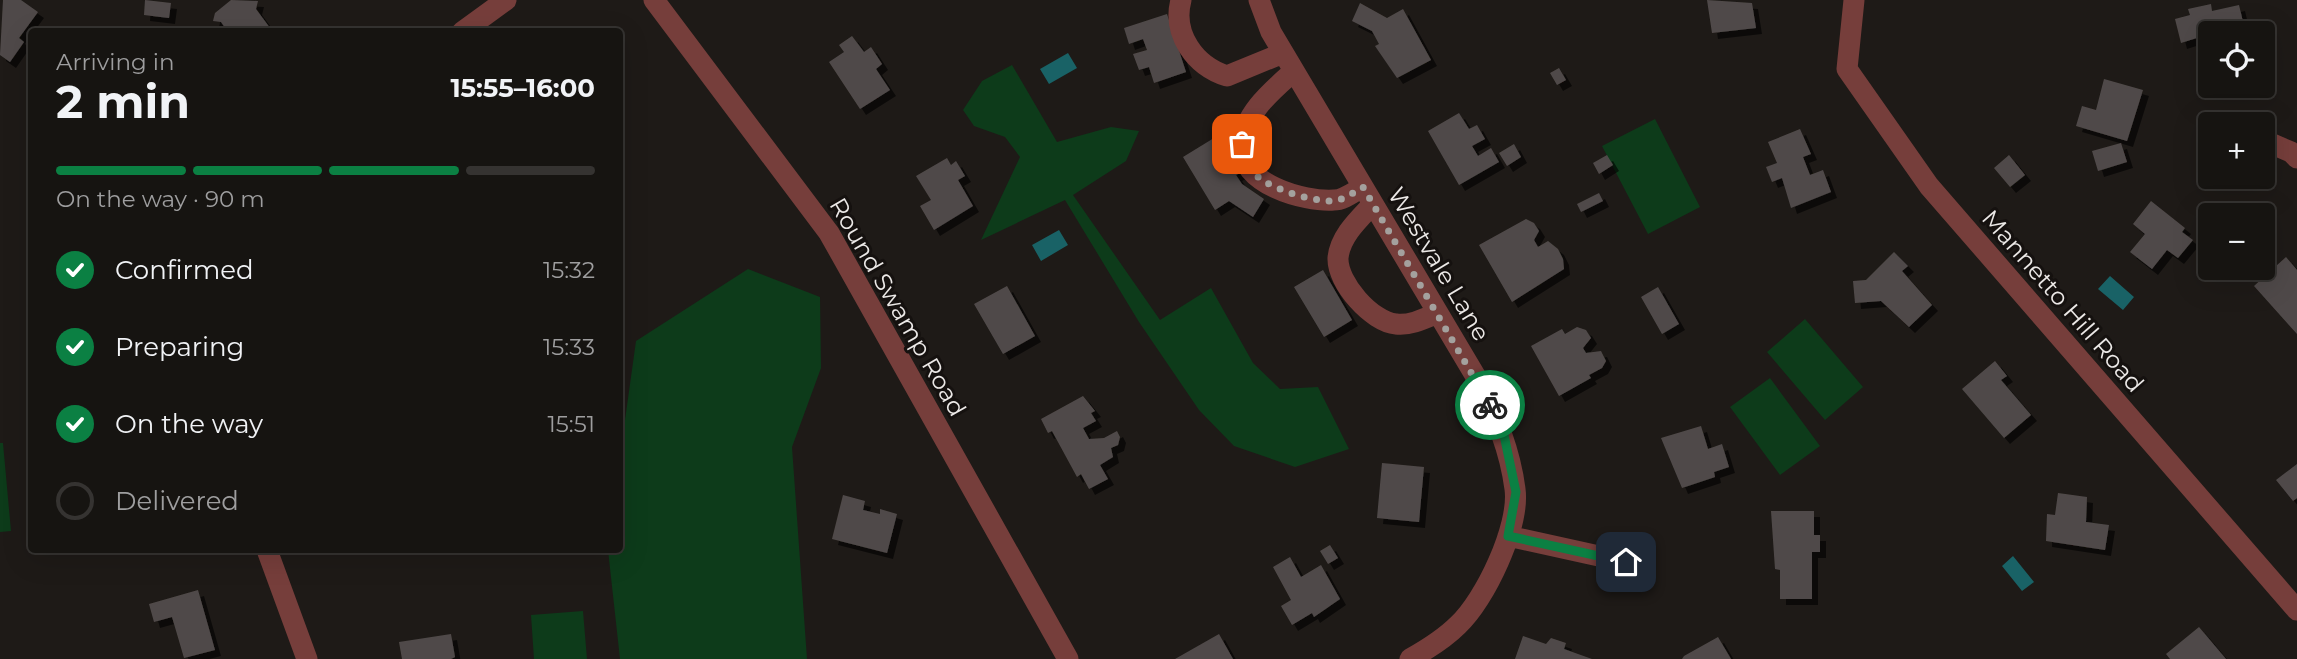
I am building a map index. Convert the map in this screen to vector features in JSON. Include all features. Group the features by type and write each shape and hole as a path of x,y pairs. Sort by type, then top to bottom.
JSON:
{"street":[{"path":"468,28 506,0"},
{"name":"Round Swamp Road","path":"654,0 829,233 1068,659"},
{"path":"1181,0 1178,14 1182,35 1195,57 1210,71 1227,76 1289,62"},
{"name":"Westvale Lane","path":"1259,0 1271,32 1479,382 1504,435 1516,492 1508,536 1484,590 1459,625 1410,659"},
{"name":"Mannetto Hill Road","path":"1854,0 1847,69 1929,186 2297,608"},
{"path":"1289,62 1257,109 1242,144 1243,157 1256,177 1315,200 1337,201 1368,195"},
{"path":"2275,145 2291,152 2297,158"},
{"path":"1368,195 1338,257 1341,274 1378,318 1395,324 1407,324 1438,313"},
{"path":"1508,536 1626,562"},
{"path":"268,553 307,659"}],"green space":[{"path":"1012,65 1057,142 1111,127 1139,131 1126,161 1073,195 1160,320 1211,288 1253,363 1280,389 1318,387 1349,449 1295,467 1234,446 1199,410 1139,322 1065,200 981,240 1020,157 1005,137 974,126 963,110 982,81"},
{"path":"1655,119 1700,207 1648,234 1602,146"},
{"path":"748,269 820,297 821,368 792,447 807,659 620,659 608,553 623,553 623,434 636,341"},
{"path":"1805,319 1863,387 1825,420 1767,352"},
{"path":"1770,378 1820,446 1780,475 1730,407"},
{"path":"0,443 3,443 11,531 0,532"},
{"path":"583,611 587,659 534,659 531,615"}],"water":[{"path":"1068,53 1077,68 1049,84 1040,69"},
{"path":"1059,230 1068,245 1041,261 1032,245"},
{"path":"2110,276 2134,297 2123,310 2098,289"},
{"path":"2013,556 2034,582 2022,591 2002,566"}],"building":[{"path":"3,0 21,0 38,12 19,38 24,42 10,62 0,55"},
{"path":"145,0 171,3 169,18 144,15"},
{"path":"231,0 258,1 256,9 270,28 225,28 221,22 213,21 215,13"},
{"path":"1707,0 1752,3 1756,28 1712,33"},
{"path":"1360,3 1387,18 1403,9 1431,60 1397,78 1375,46 1379,44 1372,31 1352,21"},
{"path":"2211,4 2212,11 2239,5 2243,21 2198,21 2198,38 2181,43 2175,19 2190,15 2188,9"},
{"path":"1167,14 1186,72 1154,83 1149,67 1139,70 1133,54 1147,50 1143,39 1129,44 1124,28"},
{"path":"852,36 864,52 871,47 882,64 876,69 890,90 860,109 829,62 844,52 839,45"},
{"path":"1559,68 1566,80 1557,85 1550,73"},
{"path":"2104,79 2143,90 2127,141 2076,126 2082,106 2096,110"},
{"path":"1459,113 1469,129 1477,125 1485,139 1472,146 1478,156 1491,148 1499,162 1459,185 1428,131"},
{"path":"1800,129 1811,154 1803,157 1810,175 1823,170 1831,192 1791,208 1782,178 1772,182 1766,167 1777,163 1768,142"},
{"path":"1214,138 1240,173 1236,175 1242,184 1264,199 1253,217 1229,201 1215,210 1183,157"},
{"path":"2121,143 2127,162 2098,171 2092,151"},
{"path":"1514,144 1521,157 1507,166 1499,153"},
{"path":"1607,155 1613,165 1599,174 1593,163"},
{"path":"2009,155 2025,175 2010,187 1994,168"},
{"path":"947,158 951,165 956,161 965,176 958,180 973,206 934,230 920,206 931,200 916,176"},
{"path":"1599,193 1603,201 1581,212 1577,204"},
{"path":"2151,201 2185,228 2182,232 2193,240 2178,258 2167,250 2152,269 2130,252 2145,234 2133,224"},
{"path":"1526,219 1534,223 1539,231 1534,240 1538,247 1548,241 1558,249 1564,269 1512,302 1479,245"},
{"path":"1894,252 1908,266 1902,271 1932,305 1909,327 1881,301 1855,303 1853,281 1866,280"},
{"path":"2286,257 2297,270 2297,334 2254,286 2261,280 2275,280 2275,267"},
{"path":"1323,270 1352,320 1324,337 1294,287"},
{"path":"1007,286 1035,336 1003,354 974,304"},
{"path":"1658,287 1679,324 1662,334 1641,297"},
{"path":"1577,327 1586,330 1591,338 1583,348 1586,353 1601,351 1606,361 1602,368 1589,375 1591,378 1559,396 1531,346 1562,329 1565,334"},
{"path":"1995,361 2007,376 2001,380 2031,415 2004,438 1962,389"},
{"path":"1083,396 1095,411 1091,413 1096,421 1083,428 1089,439 1104,438 1117,431 1120,437 1118,445 1111,448 1113,457 1100,465 1108,479 1089,489 1081,474 1077,477 1052,431 1048,433 1041,419"},
{"path":"1701,426 1708,449 1722,444 1729,467 1714,472 1715,477 1682,488 1661,438"},
{"path":"1382,463 1424,467 1419,522 1377,518"},
{"path":"2297,464 2297,498 2293,501 2276,480"},
{"path":"2058,493 2087,497 2086,522 2109,525 2105,550 2046,541 2047,514 2055,515"},
{"path":"843,495 865,501 863,510 880,514 880,509 897,514 887,553 832,539"},
{"path":"1771,511 1814,511 1814,535 1820,535 1820,552 1812,552 1812,599 1780,599 1780,570 1775,569"},
{"path":"1330,545 1338,558 1328,564 1320,551"},
{"path":"1290,557 1301,577 1321,565 1340,599 1314,617 1312,613 1292,625 1281,606 1291,600 1273,567"},
{"path":"198,590 215,650 184,658 172,617 154,622 149,604"},
{"path":"2199,627 2226,659 2170,659 2166,654"},
{"path":"451,634 455,657 402,659 399,642"},
{"path":"1219,634 1233,659 1175,659"},
{"path":"1523,636 1546,644 1551,638 1566,643 1564,649 1592,659 1515,659"},
{"path":"1718,637 1731,659 1682,659 1684,656"}],"way so far":[{"path":"1242,144 1243,157 1256,177 1276,187 1315,200 1337,201 1363,187 1490,405"}],"route":[{"path":"1490,405 1504,435 1516,492 1508,536 1626,562"}]}
